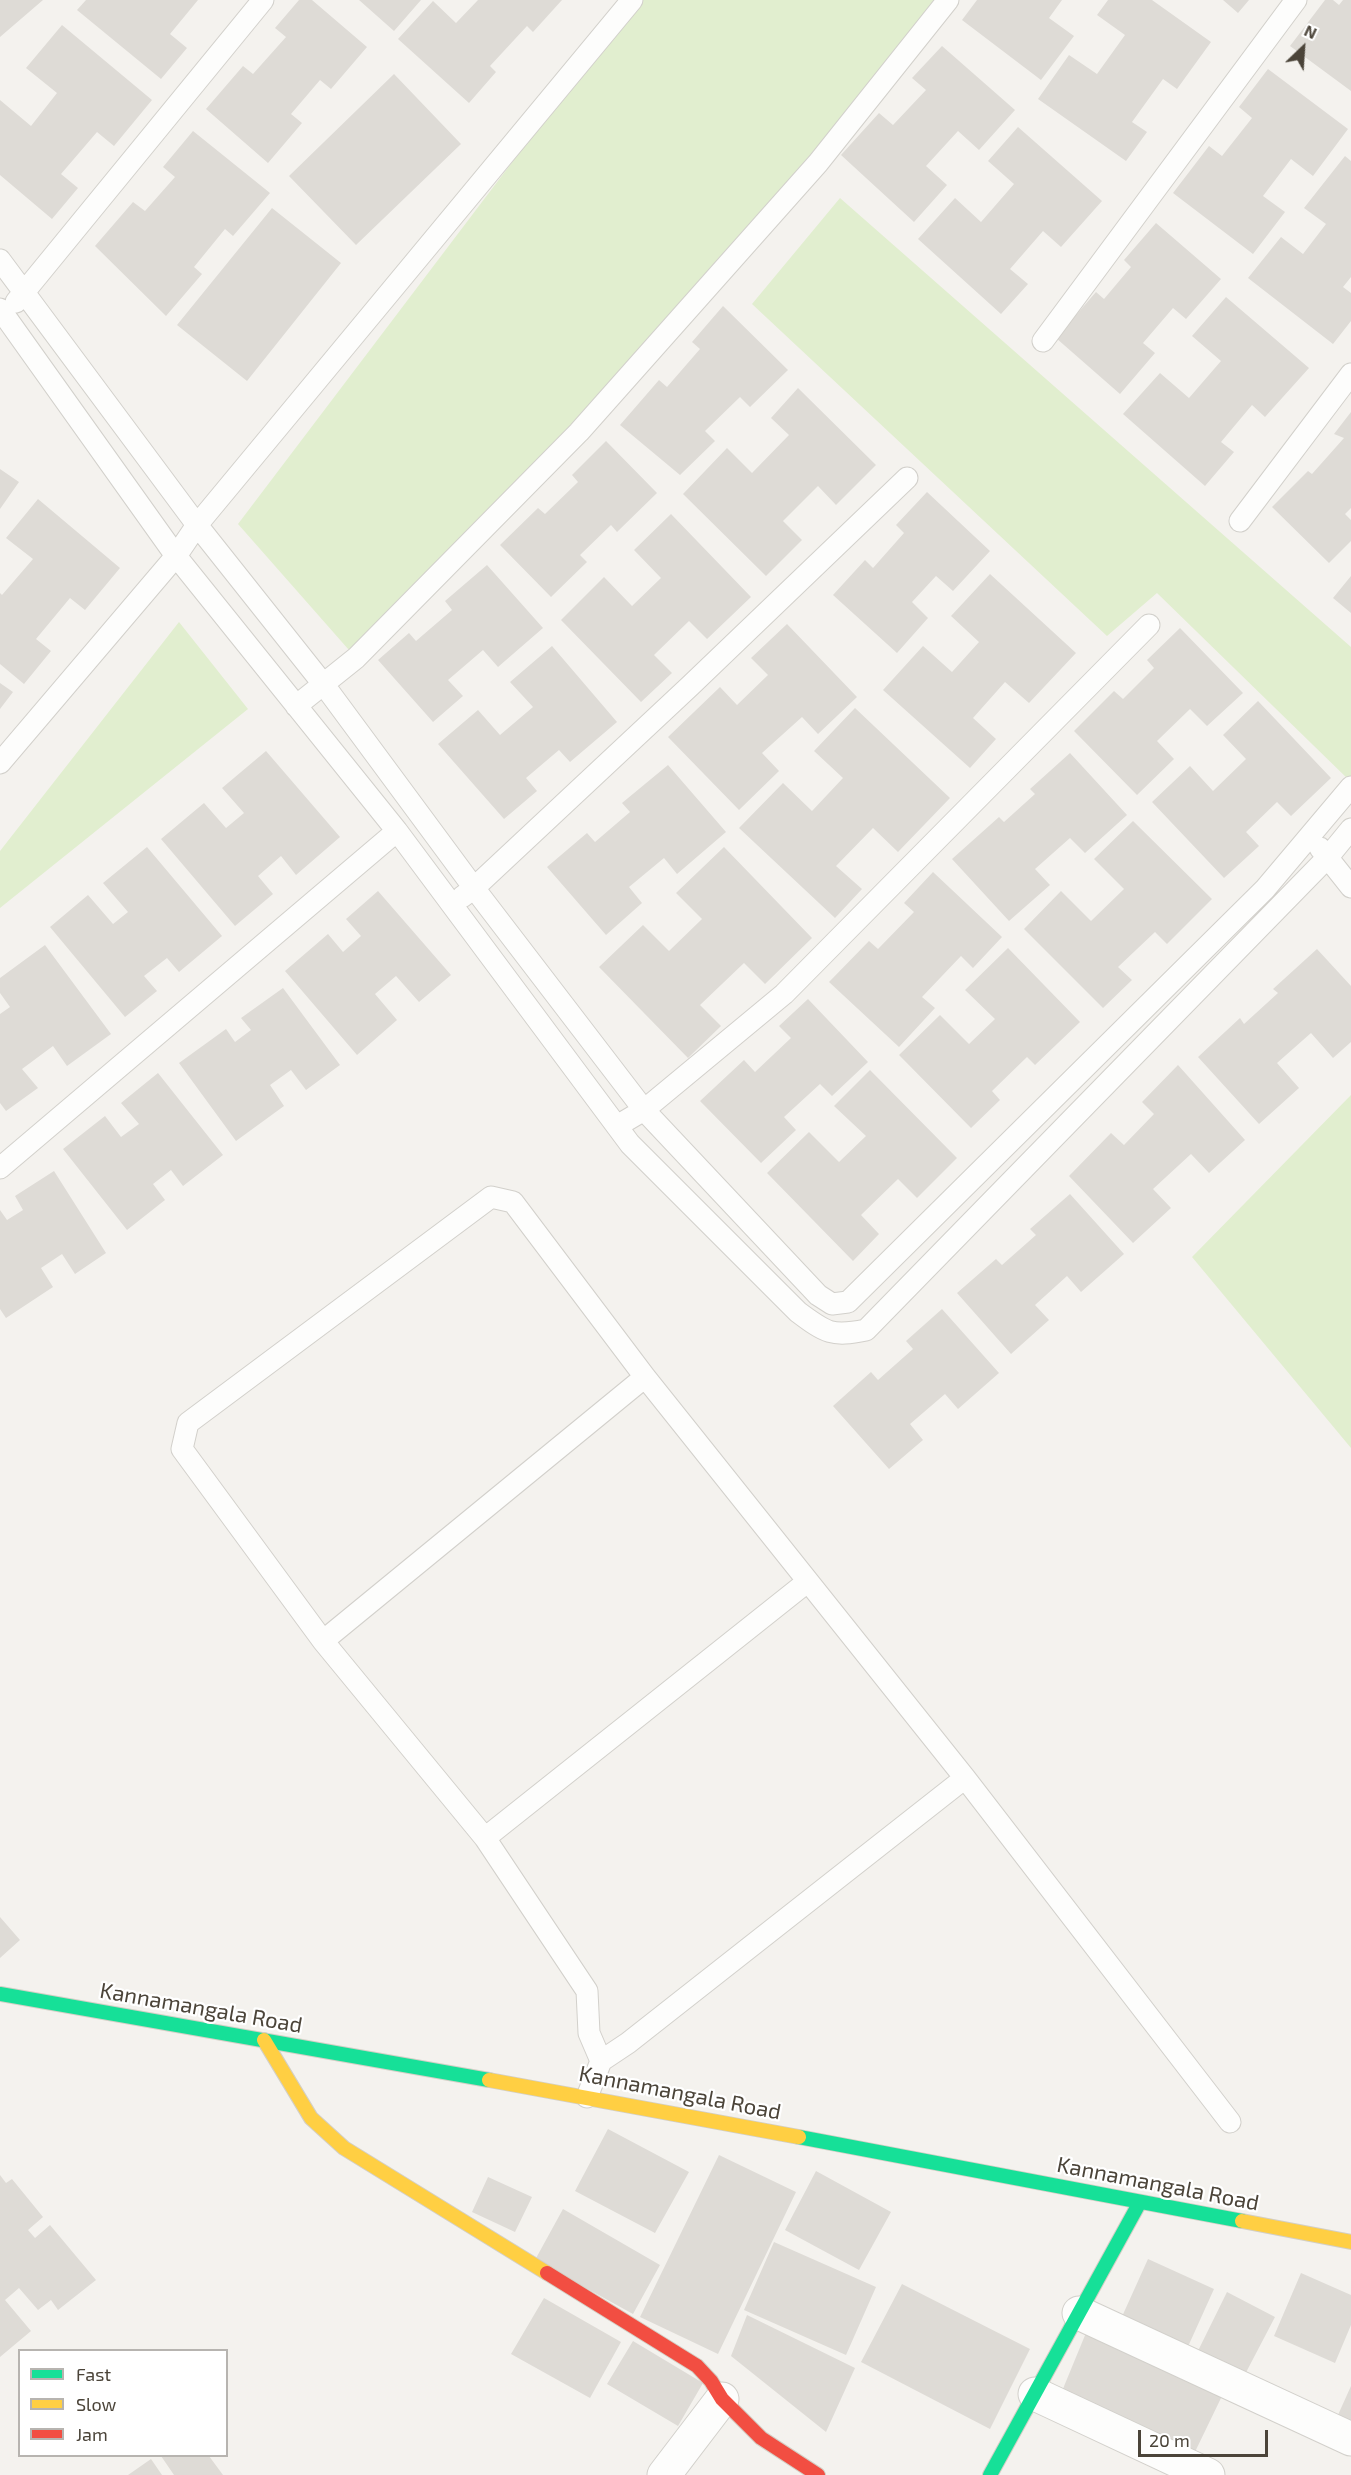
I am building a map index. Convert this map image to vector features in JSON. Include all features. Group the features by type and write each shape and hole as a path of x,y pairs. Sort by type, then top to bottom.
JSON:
{"main road":[{"name":"Kannamangala Road","path":"0,1994 587,2097 1351,2242"},
{"path":"264,2040 311,2118 344,2148 697,2366 711,2381 722,2399 761,2438 818,2475"},
{"path":"991,2475 1140,2202"}],"street":[{"path":"1079,2313 1351,2439"},
{"path":"1035,2394 1208,2475"},
{"path":"664,2475 722,2399"}],"lane":[{"path":"264,0 24,293 1,315 176,556 398,831 630,1144 798,1312 819,1328 842,1335 866,1330 1328,857 1351,829"},
{"path":"0,763 176,556 197,525 632,0"},
{"path":"296,706 356,658 579,432 818,163 948,0"},
{"path":"1043,341 1296,0"},
{"path":"0,260 197,525 324,685 474,888 644,1110 818,1296 832,1304 848,1302 1265,889 1351,787"},
{"path":"1240,521 1351,374"},
{"path":"452,904 474,888 690,686 907,478"},
{"path":"617,1126 644,1110 784,994 1149,625"},
{"path":"0,1168 398,831"},
{"path":"1309,837 1351,887"},
{"path":"601,2061 588,2033 587,1991 485,1838 322,1641 182,1449 188,1423 491,1197 513,1202 645,1377 965,1778 1230,2122"},
{"path":"322,1641 645,1377"},
{"path":"485,1838 807,1582"},
{"path":"587,2097 601,2061 628,2043 965,1778"}],"green space":[{"path":"635,0 935,0 818,163 356,658 238,524"},
{"path":"840,198 1351,647 1351,782 1157,593 1107,636 752,304"},
{"path":"179,622 248,709 0,908 0,851"},
{"path":"1351,1095 1351,1448 1192,1257"}],"building":[{"path":"0,0 43,0 0,37"},
{"path":"86,0 198,0 170,34 187,48 161,79 77,10"},
{"path":"299,0 312,0 367,47 331,89 320,80 291,114 302,123 268,163 206,109 243,66 253,74 286,37 275,28"},
{"path":"359,0 421,0 394,31"},
{"path":"478,0 562,0 533,32 527,26 490,66 496,72 469,103 398,39 433,1 456,23"},
{"path":"977,0 1062,0 1049,18 1074,36 1041,80 962,20"},
{"path":"1108,0 1152,0 1211,42 1177,89 1163,79 1132,122 1147,132 1126,161 1038,99 1069,55 1097,74 1125,35 1097,15"},
{"path":"1223,0 1249,0 1238,13"},
{"path":"1325,0 1333,0 1339,5 1343,0 1351,0 1351,91 1290,46"},
{"path":"62,25 152,100 114,146 97,132 61,174 78,188 52,219 0,175 0,100 31,126 57,93 26,68"},
{"path":"942,46 1015,110 979,150 958,131 926,166 947,185 914,222 841,155 879,113 893,125 926,90 912,78"},
{"path":"1268,69 1348,129 1313,176 1291,159 1263,196 1285,212 1253,254 1173,193 1209,146 1222,156 1252,118 1239,107"},
{"path":"394,74 461,144 356,245 289,176"},
{"path":"1018,127 1102,201 1061,247 1043,231 1010,269 1028,284 1001,314 918,239 955,198 981,222 1014,184 988,161"},
{"path":"193,131 270,193 233,236 225,229 194,267 202,274 166,316 95,246 133,202 145,211 175,177 163,167"},
{"path":"1345,156 1351,161 1351,277 1343,287 1351,293 1351,321 1333,344 1248,278 1281,237 1303,254 1326,224 1304,208"},
{"path":"272,208 341,263 247,381 177,325"},
{"path":"1156,223 1221,279 1186,319 1173,308 1143,343 1155,353 1120,394 1056,338 1096,292 1104,299 1131,267 1124,260"},
{"path":"1226,297 1309,368 1265,417 1252,405 1221,442 1234,452 1205,486 1123,414 1160,373 1189,398 1221,361 1192,336"},
{"path":"723,306 788,370 750,407 740,397 705,431 715,441 680,475 620,425 659,380 667,387 700,349 692,342"},
{"path":"798,388 876,465 836,505 818,486 783,521 802,540 766,576 683,494 727,448 752,473 789,435 771,418"},
{"path":"1351,412 1351,508 1345,514 1351,520 1351,541 1329,563 1272,507 1308,471 1312,474 1344,438 1334,434"},
{"path":"606,441 657,493 617,532 611,525 580,555 587,562 551,597 500,545 538,508 545,514 578,482 572,475"},
{"path":"0,469 19,482 0,509"},
{"path":"927,492 990,551 953,591 936,576 912,602 928,618 897,653 833,595 865,560 873,568 904,533 896,525"},
{"path":"38,499 120,568 85,610 70,598 36,639 51,651 24,684 0,664 0,593 2,595 33,559 6,538"},
{"path":"671,514 751,597 707,639 689,621 654,655 672,673 641,702 561,620 604,577 632,606 661,578 634,550"},
{"path":"487,565 543,628 498,667 483,650 448,680 463,696 433,722 378,660 409,633 416,641 452,610 445,601"},
{"path":"990,574 1076,653 1029,703 1005,682 973,718 996,739 970,768 883,690 923,646 952,672 979,642 951,616"},
{"path":"1351,576 1351,613 1333,598"},
{"path":"787,624 857,697 818,734 802,717 762,753 779,771 739,810 668,737 720,687 737,705 768,675 751,658"},
{"path":"1180,628 1243,693 1207,726 1190,709 1157,741 1174,759 1137,795 1074,731 1114,691 1123,699 1154,668 1147,660"},
{"path":"552,646 617,722 570,762 559,750 526,778 537,791 504,819 438,744 478,710 500,735 533,707 510,682"},
{"path":"0,683 13,692 0,709"},
{"path":"1258,701 1331,778 1291,816 1277,802 1246,832 1259,846 1224,878 1152,802 1190,766 1213,791 1246,759 1223,735"},
{"path":"855,708 950,798 898,852 873,828 836,866 862,889 835,918 739,828 783,783 812,811 843,778 814,751"},
{"path":"266,751 340,837 296,875 281,856 258,876 273,894 235,926 161,839 204,803 226,828 244,813 222,788"},
{"path":"1070,753 1127,815 1085,853 1070,838 1035,869 1050,885 1009,921 952,859 999,817 1004,822 1035,794 1030,789"},
{"path":"668,765 726,832 677,874 664,858 629,887 642,903 606,935 547,867 587,833 595,842 630,812 622,803"},
{"path":"1133,821 1212,899 1167,944 1155,932 1118,967 1132,980 1103,1008 1024,929 1061,891 1091,921 1124,889 1094,859"},
{"path":"147,847 222,936 179,972 167,958 144,976 157,991 125,1017 50,927 88,895 113,924 128,912 103,883"},
{"path":"724,847 812,938 765,984 744,963 700,1005 721,1026 688,1058 599,967 643,925 669,951 702,919 676,893"},
{"path":"933,872 1002,937 973,968 961,956 922,997 935,1008 899,1047 829,982 869,941 878,949 914,912 904,903"},
{"path":"378,891 451,975 419,1002 396,976 375,994 397,1020 357,1055 285,971 328,934 343,952 361,936 346,919"},
{"path":"45,945 111,1034 67,1066 53,1046 22,1069 38,1088 6,1111 0,1103 0,1014 10,1007 0,993 0,978"},
{"path":"1008,948 1080,1022 1035,1065 1027,1057 992,1091 1000,1100 971,1128 899,1055 940,1015 969,1044 995,1019 965,990"},
{"path":"1317,949 1351,986 1351,1042 1333,1058 1311,1033 1277,1063 1299,1088 1259,1124 1198,1057 1240,1018 1244,1024 1278,993 1273,989"},
{"path":"283,988 340,1065 306,1090 291,1070 270,1085 284,1106 236,1141 179,1063 226,1029 235,1042 251,1030 241,1018"},
{"path":"808,999 868,1062 832,1096 820,1084 784,1117 796,1130 761,1163 700,1101 744,1060 755,1072 791,1038 779,1026"},
{"path":"1178,1065 1245,1140 1209,1173 1191,1154 1153,1189 1171,1208 1133,1243 1069,1176 1111,1133 1124,1145 1154,1114 1142,1102"},
{"path":"870,1070 957,1158 917,1198 898,1179 861,1215 879,1234 853,1261 767,1173 809,1132 839,1162 866,1136 834,1106"},
{"path":"158,1073 223,1155 183,1186 171,1170 153,1184 165,1200 127,1230 63,1149 105,1116 121,1137 139,1124 121,1103"},
{"path":"54,1171 106,1253 75,1274 62,1254 41,1268 53,1287 6,1318 0,1309 0,1210 7,1220 23,1210 15,1196"},
{"path":"1070,1194 1124,1254 1081,1292 1067,1276 1035,1305 1049,1320 1011,1354 957,1293 996,1259 1002,1265 1036,1235 1030,1229"},
{"path":"942,1309 999,1373 958,1409 945,1394 910,1424 923,1440 889,1469 833,1406 871,1372 878,1380 913,1349 906,1341"},
{"path":"0,1917 20,1940 0,1958"},
{"path":"608,2129 689,2172 655,2233 575,2191"},
{"path":"719,2155 796,2192 718,2354 640,2317"},
{"path":"816,2171 891,2212 859,2270 785,2230"},
{"path":"0,2175 6,2183 12,2179 43,2217 28,2230 35,2238 50,2225 96,2280 58,2310 51,2300 38,2310 19,2288 5,2300 31,2331 0,2357"},
{"path":"488,2177 532,2197 515,2232 472,2212"},
{"path":"563,2209 660,2265 633,2314 535,2260"},
{"path":"774,2242 876,2287 846,2355 744,2310"},
{"path":"1148,2259 1214,2289 1186,2351 1120,2321"},
{"path":"1301,2273 1351,2295 1351,2325 1335,2363 1274,2336"},
{"path":"902,2284 1030,2349 990,2429 861,2362"},
{"path":"1227,2292 1275,2317 1241,2382 1194,2359"},
{"path":"544,2298 621,2342 590,2398 511,2354"},
{"path":"747,2315 855,2368 826,2432 731,2356"},
{"path":"1088,2328 1222,2396 1193,2456 1060,2396"},
{"path":"633,2341 703,2383 678,2426 607,2384"},
{"path":"1351,2386 1351,2434 1333,2426"},
{"path":"162,2457 210,2457 223,2475 174,2475"},
{"path":"151,2459 162,2475 128,2475"}],"traffic: fast":[{"path":"0,1994 489,2080"},
{"path":"799,2137 1242,2221"},
{"path":"990,2475 1140,2202"}],"traffic: slow":[{"path":"264,2040 311,2118 344,2148 547,2273"},
{"path":"489,2080 799,2137"},
{"path":"1242,2221 1351,2242"}],"traffic: jam":[{"path":"547,2273 697,2366 711,2381 722,2399 761,2438 818,2475"}]}
